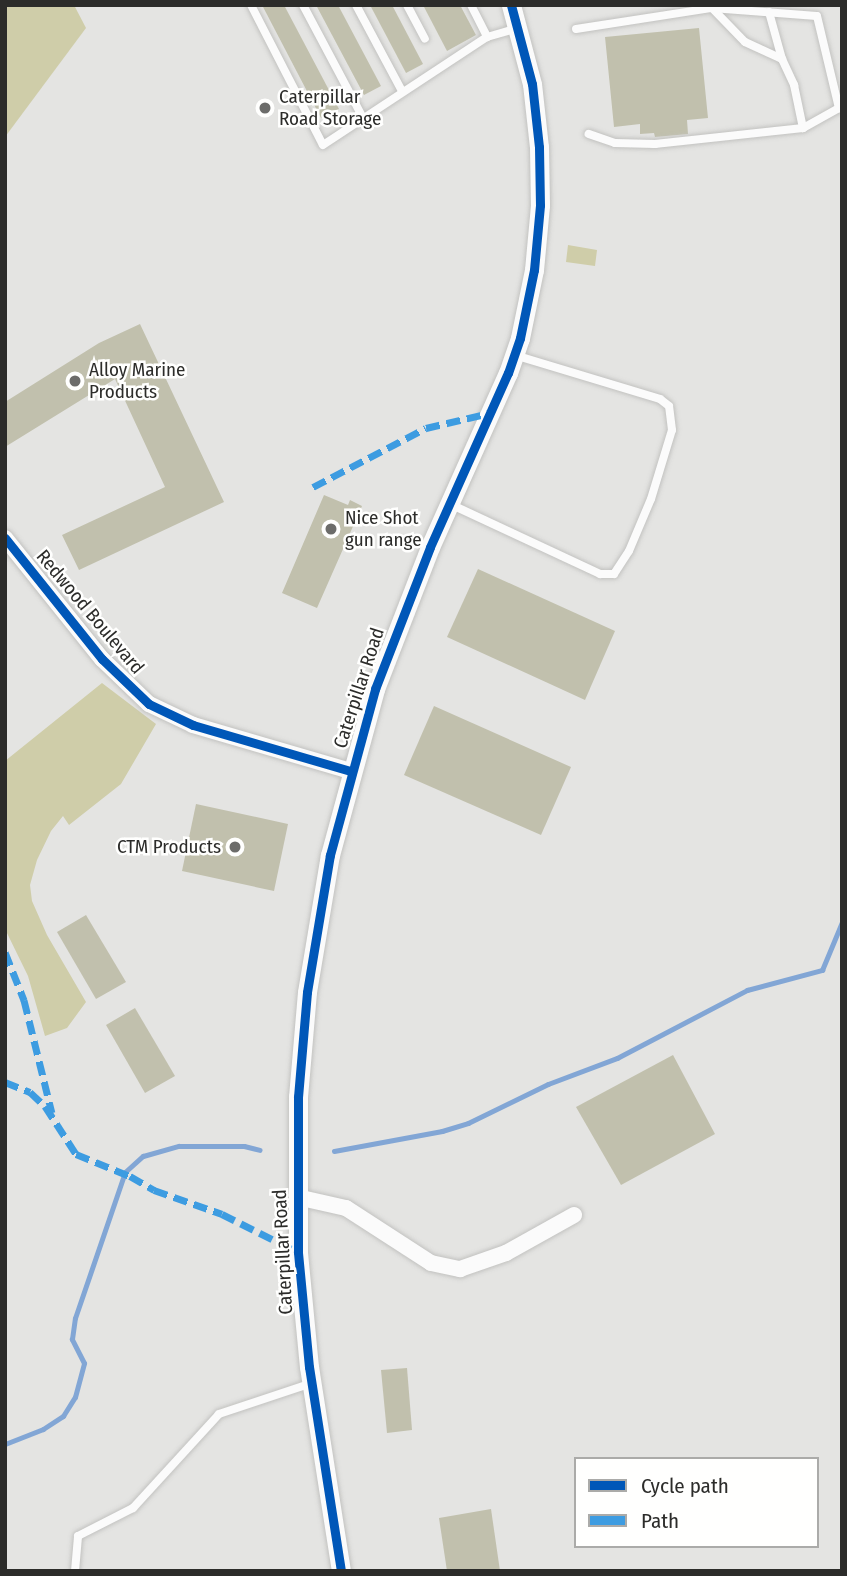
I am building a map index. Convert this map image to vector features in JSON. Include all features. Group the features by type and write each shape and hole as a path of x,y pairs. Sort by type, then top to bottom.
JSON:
{"street":[{"name":"Caterpillar Road","path":"341,1571 303,1308 297,1197 298,1097 307,992 330,855 350,771 381,670 514,355 534,270 540,205 537,118 512,5"},
{"name":"Redwood Boulevard","path":"5,538 102,659 149,704 193,725 350,771"},
{"path":"297,1197 346,1208 430,1263 460,1269 506,1253 574,1214"}],"lane":[{"path":"251,5 323,145 487,37 519,28"},
{"path":"303,5 363,118"},
{"path":"356,5 402,91"},
{"path":"407,5 425,39"},
{"path":"471,5 487,37"},
{"path":"712,8 745,42 782,59"},
{"path":"576,29 712,8 769,12 795,10 817,16 839,108 803,128 655,144 615,144 589,134"},
{"path":"769,12 782,59 794,85 803,128"},
{"path":"450,504 600,574 614,574 629,551 651,499 672,430 669,407 660,400 514,355"},
{"path":"75,1571 78,1536 134,1508 219,1414 312,1382"}],"shaded area":[{"path":"5,5 74,5 86,28 5,137"},
{"path":"568,245 597,250 595,266 566,262"},
{"path":"102,683 156,724 121,784 69,825 63,816 51,831 37,860 30,885 32,901 47,935 86,1002 67,1028 45,1036 28,976 5,929 5,761"}],"building":[{"path":"262,5 284,5 339,109 321,118"},
{"path":"316,5 338,5 381,86 364,95"},
{"path":"370,5 392,5 423,64 406,73"},
{"path":"423,5 460,5 476,35 447,51"},
{"path":"699,28 708,118 687,120 688,134 655,137 654,133 640,134 640,124 614,127 605,37"},
{"path":"140,324 224,502 79,570 62,535 165,487 115,379 5,447 5,402 99,343"},
{"name":"Nice Shot gun range","path":"324,495 348,505 350,500 362,506 317,608 282,593"},
{"path":"478,569 615,631 585,700 447,637"},
{"path":"434,706 571,767 541,835 404,775"},
{"name":"CTM Products","path":"196,804 288,824 274,891 182,871"},
{"path":"86,915 126,982 96,999 57,932"},
{"path":"135,1008 175,1076 145,1093 106,1025"},
{"path":"673,1055 715,1134 621,1185 576,1107"},
{"path":"407,1368 412,1430 387,1433 381,1370"},
{"path":"491,1509 500,1571 447,1571 439,1518"}],"waterway":[{"path":"334,1151 442,1131 468,1123 548,1084 617,1058 747,990 822,970 842,922"},
{"path":"5,1444 43,1429 63,1416 75,1397 84,1363 72,1339 75,1318 125,1172 143,1156 179,1146 244,1146 260,1150"}],"marked path":[{"path":"313,487 426,428 490,413"},
{"path":"5,952 24,1000 52,1113"},
{"path":"5,1082 30,1092 45,1106 76,1154 130,1176 154,1190 222,1214 298,1252"}],"cycle path":[{"path":"341,1571 309,1367 298,1252 298,1097 307,992 330,855 375,689 430,547 508,373 520,338 534,270 540,205 539,147 532,84 511,5"},
{"path":"5,538 102,659 149,704 193,725 350,771"}],"place":[{"name":"Caterpillar Road Storage","path":"265,108"},
{"name":"Alloy Marine Products","path":"75,381"},
{"name":"Nice Shot gun range","path":"331,529"},
{"name":"CTM Products","path":"235,847"}]}
